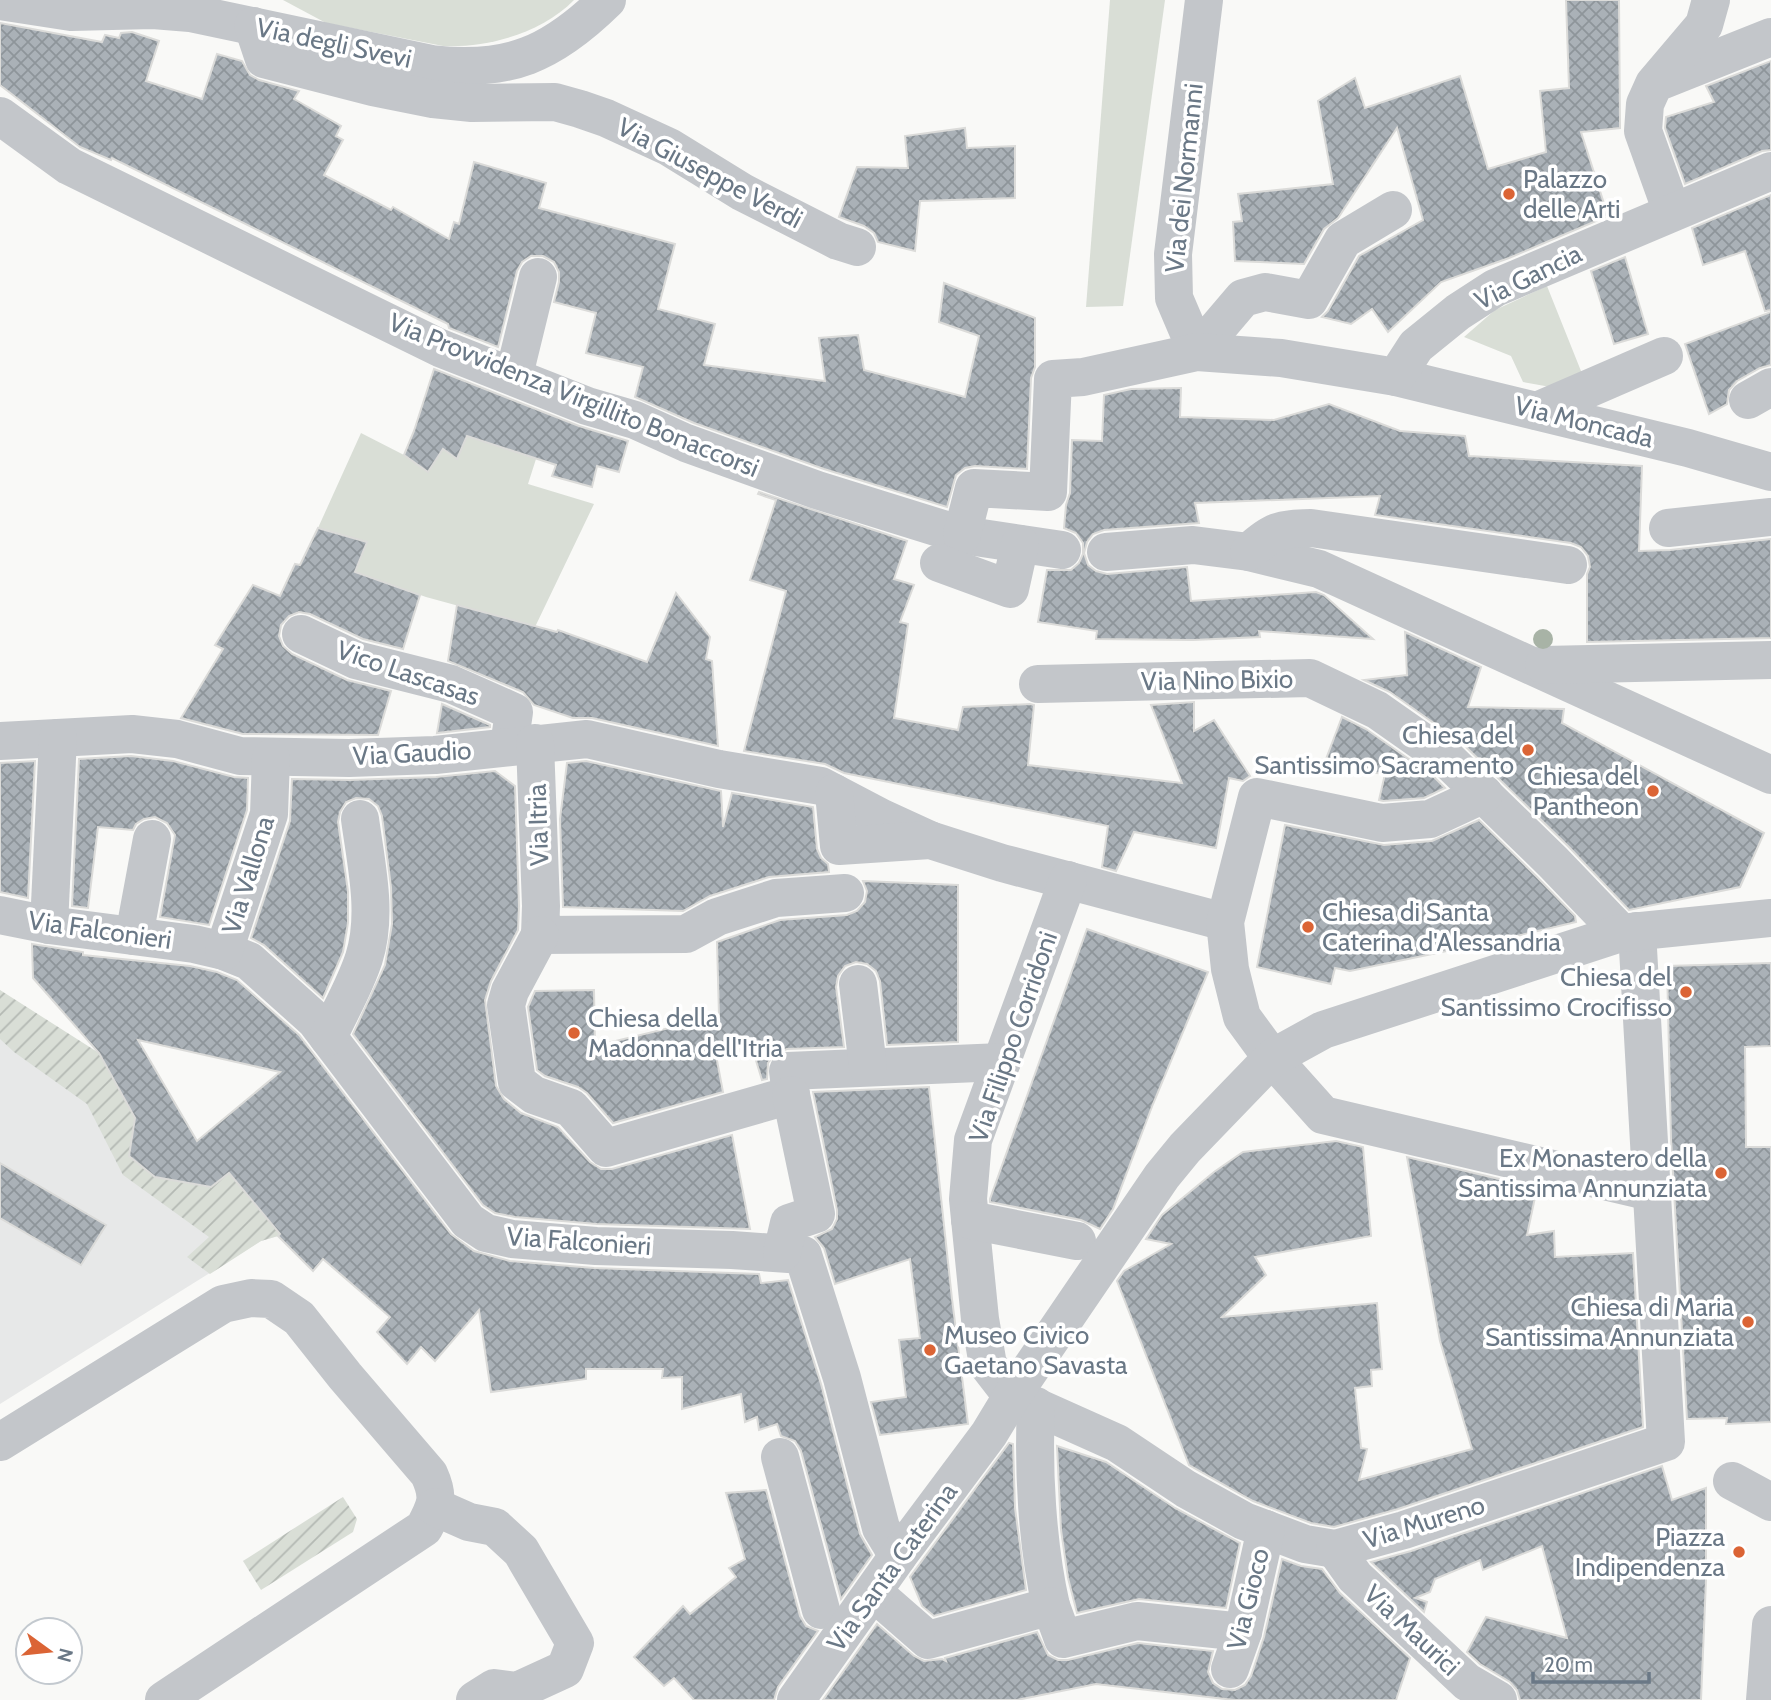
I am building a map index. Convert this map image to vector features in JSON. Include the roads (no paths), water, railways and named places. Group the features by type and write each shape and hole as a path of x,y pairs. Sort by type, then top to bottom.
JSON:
{"street":[{"name":"Via degli Svevi","path":"0,1 71,12 153,10 190,13 432,64 466,68 504,64 537,53 590,17 607,0"},
{"name":"Via dei Normanni","path":"1197,352 1174,298 1173,254 1204,0"},
{"path":"1672,212 1643,131 1645,104 1654,84 1704,25 1711,0"},
{"name":"Via Giuseppe Verdi","path":"253,26 264,59 433,99 472,103 555,102 606,118 669,147 742,192 802,223 857,247"},
{"path":"1654,84 1771,37"},
{"name":"Via Provvidenza Virgillito Bonaccorsi","path":"0,116 69,166 440,348 587,406 635,420 686,443 817,490 951,549 1020,544 1062,550"},
{"name":"Via Gancia","path":"1396,377 1416,346 1458,312 1495,289 1771,171"},
{"path":"1197,352 1243,298 1265,292 1309,300 1343,240 1393,211"},
{"path":"514,375 538,277"},
{"path":"951,549 974,488 1048,492 1053,379 1083,377 1197,352 1281,358 1396,377"},
{"path":"1537,411 1664,356"},
{"name":"Via Moncada","path":"1396,377 1688,448 1771,472"},
{"path":"1668,528 1771,517"},
{"path":"1249,552 1268,535 1287,529 1311,528 1568,565"},
{"path":"1106,552 1193,545 1249,552 1319,569 1771,775"},
{"name":"Vico Lascasas","path":"301,634 356,660 451,684 520,734"},
{"path":"1531,665 1771,660"},
{"name":"Via Nino Bixio","path":"1038,684 1310,678 1377,710 1447,759 1553,862 1630,927"},
{"name":"Via Gaudio","path":"0,741 132,734 177,739 240,756 271,758 435,755 520,734 587,738 719,769 827,790 839,846 930,840 1068,880"},
{"name":"Via Itria","path":"520,734 540,921"},
{"path":"49,925 58,738"},
{"name":"Via Vallona","path":"224,951 269,814 271,758"},
{"path":"1484,794 1430,819 1382,823 1257,797 1225,922 1230,969 1242,1017 1272,1058 1323,1115 1652,1198 1630,927"},
{"path":"328,1037 364,957 369,926 369,894 360,819"},
{"path":"134,936 152,839"},
{"path":"1068,880 1225,922"},
{"name":"Via Filippo Corridoni","path":"1024,1401 988,1365 980,1319 969,1209 973,1140 1068,880"},
{"path":"791,1096 606,1148 571,1108 534,1095 517,1082 506,1005 540,921 686,934 717,917 776,898 845,893"},
{"name":"Via Falconieri","path":"0,915 49,925 194,944 224,951 249,961 316,1020 468,1221 486,1233 596,1246 803,1255 842,1378 881,1528 898,1556"},
{"path":"969,1209 1094,1246 1272,1058 1323,1030 1630,927 1757,918"},
{"path":"858,984 869,1067"},
{"path":"782,1254 789,1223 816,1214 788,1071 1002,1062"},
{"name":"Via Mureno","path":"1024,1401 1117,1443 1186,1489 1244,1521 1306,1544 1335,1549 1404,1530 1666,1442 1652,1198"},
{"name":"Via Santa Caterina","path":"796,1700 989,1434 1024,1401 1094,1246"},
{"path":"0,1442 223,1304 251,1297 271,1299 299,1318 429,1475 436,1490 435,1507 424,1528 171,1698"},
{"path":"1024,1401 1034,1443 1044,1575 1051,1606 1063,1639 1137,1621 1243,1632"},
{"path":"780,1457 821,1610"},
{"path":"1732,1481 1771,1502"},
{"path":"435,1507 469,1522 495,1527 521,1550 575,1643 565,1669 517,1691 495,1688 475,1700"},
{"name":"Via Gioco","path":"1230,1669 1243,1632 1265,1529"},
{"name":"Via Maurici","path":"1335,1549 1354,1577 1467,1682 1499,1700"},
{"path":"873,1592 928,1640 1051,1606"},
{"path":"1765,1700 1771,1625"}],"place":[{"name":"Palazzo delle Arti","path":"1509,194"},
{"name":"Chiesa del Santissimo Sacramento","path":"1528,750"},
{"name":"Chiesa del Pantheon","path":"1653,791"},
{"name":"Chiesa di Santa Caterina d'Alessandria","path":"1308,927"},
{"name":"Chiesa del Santissimo Crocifisso","path":"1686,992"},
{"name":"Chiesa della Madonna dell'Itria","path":"574,1033"},
{"name":"Ex Monastero della Santissima Annunziata","path":"1721,1173"},
{"name":"Chiesa di Maria Santissima Annunziata","path":"1748,1322"},
{"name":"Museo Civico Gaetano Savasta","path":"930,1350"},
{"name":"Piazza Indipendenza","path":"1739,1552"}]}
